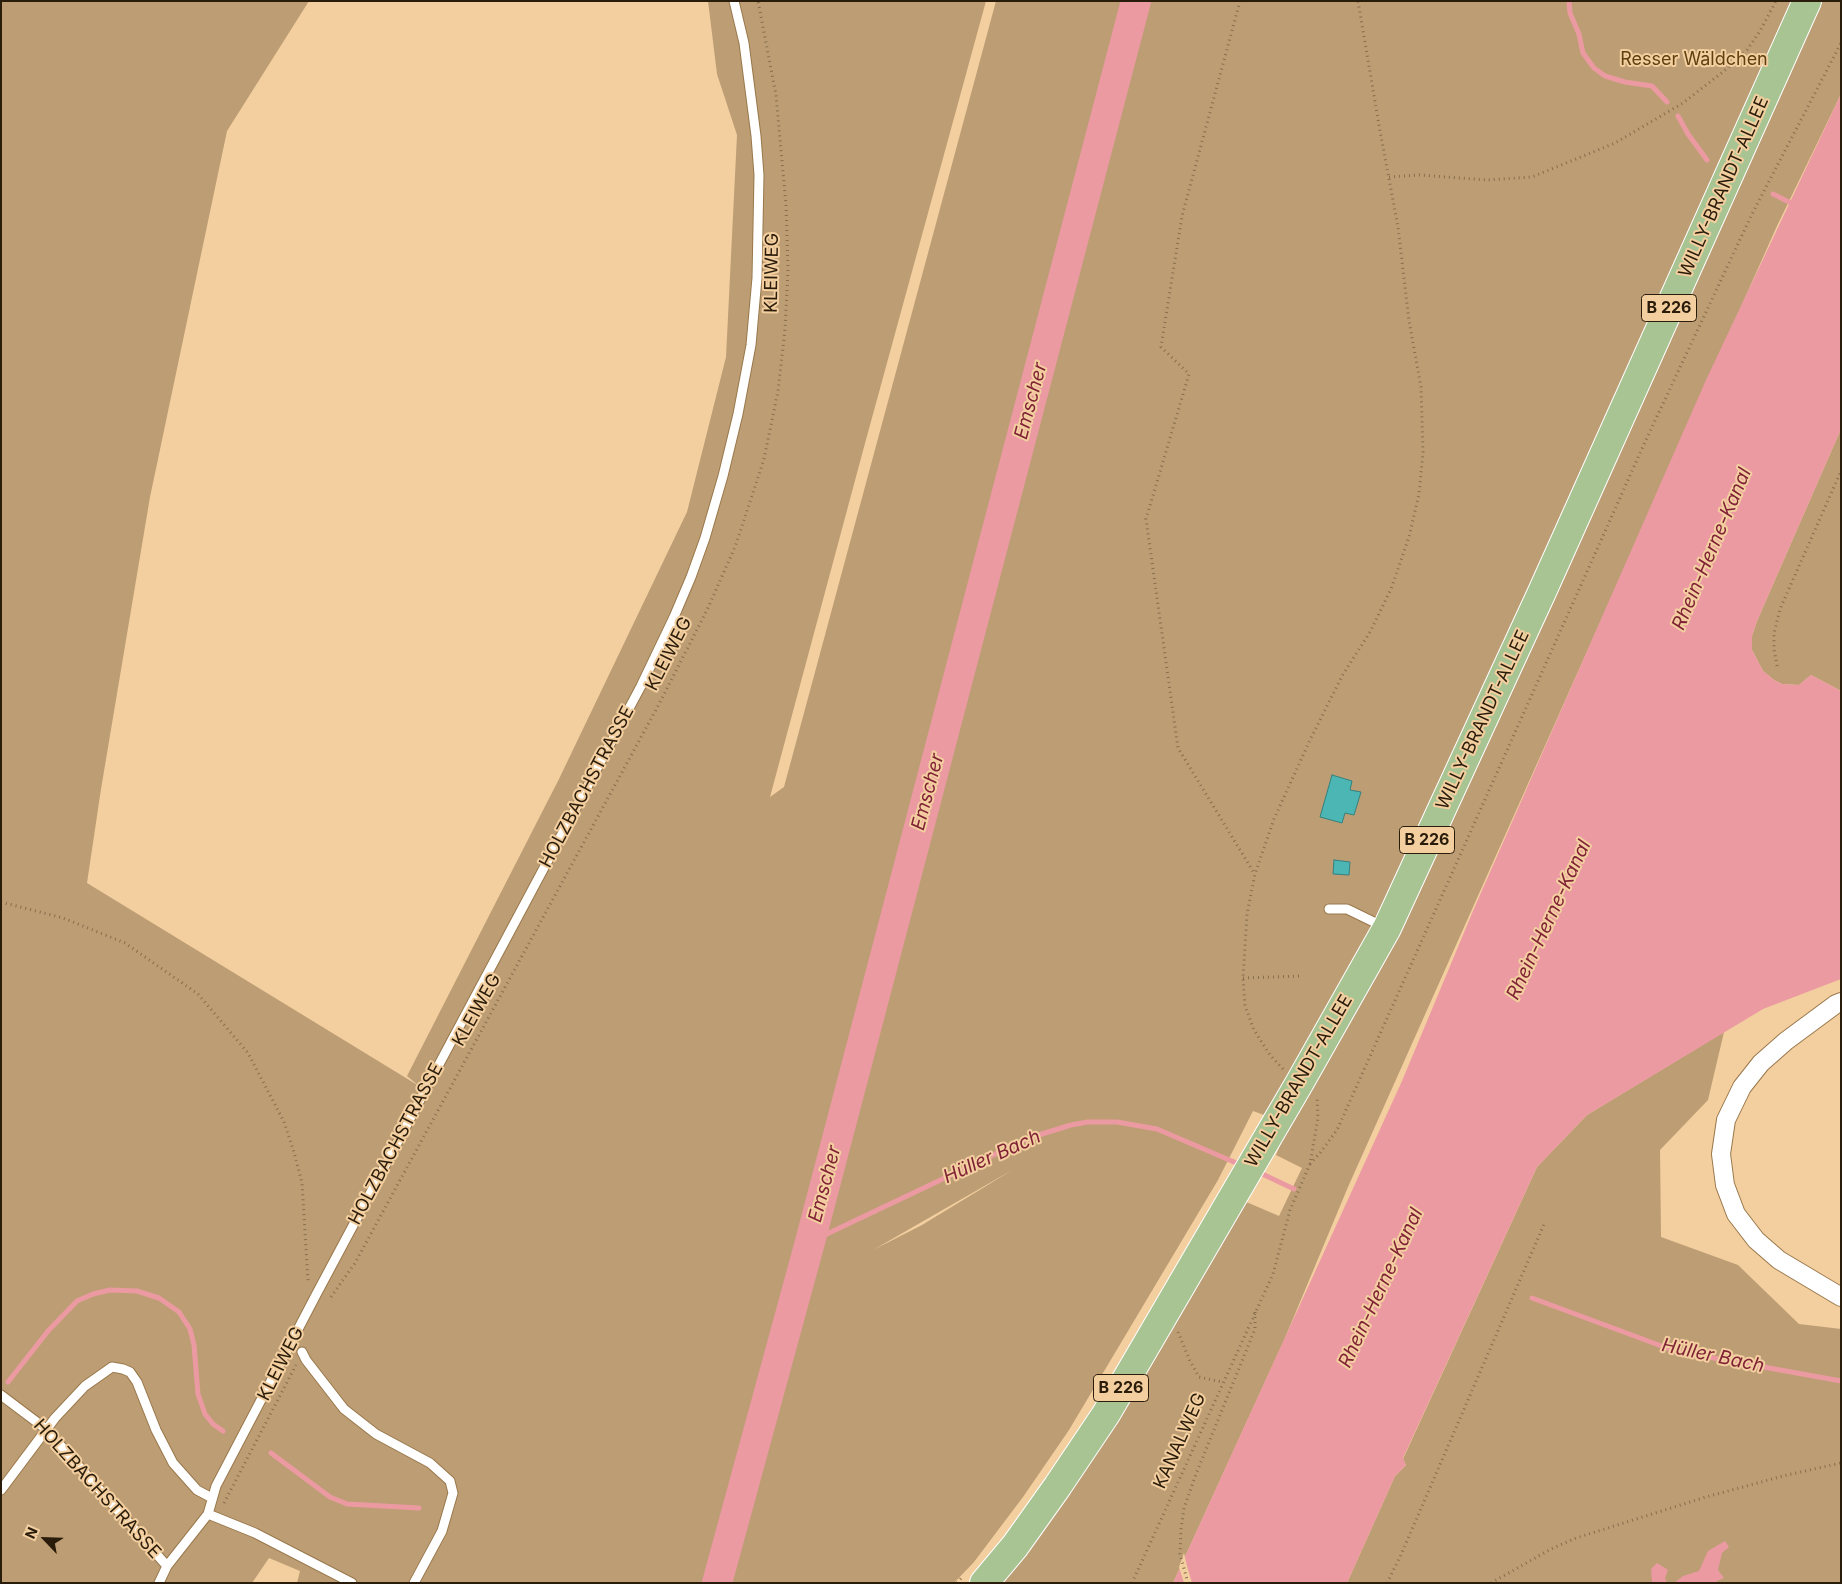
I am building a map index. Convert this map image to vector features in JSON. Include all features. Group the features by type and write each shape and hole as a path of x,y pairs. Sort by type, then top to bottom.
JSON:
{"main road":[{"name":"WILLY-BRANDT-ALLEE","path":"984,1583 1015,1546 1106,1414 1256,1154 1300,1082 1387,928 1542,592 1807,1"}],"street":[{"path":"1841,1002 1786,1041 1762,1062 1742,1087 1726,1120 1721,1154 1725,1185 1736,1214 1756,1240 1780,1260 1841,1297"}],"lane":[{"name":"HOLZBACHSTRASSE","path":"159,1583 167,1566 208,1514 216,1486 640,686 674,617 705,538 738,414 751,345 757,278 759,175 756,136 744,43 734,1"},
{"path":"1330,909 1347,909 1387,928"},
{"path":"302,1352 306,1360 344,1409 376,1434 430,1463 450,1481 453,1493 442,1531 414,1583"},
{"path":"1,1490 46,1429 85,1386 112,1368 130,1372 137,1382 156,1430 173,1463 197,1490 212,1498"},
{"name":"HOLZBACHSTRASSE","path":"1,1395 46,1429 167,1566"},
{"path":"208,1514 255,1534 352,1583"}],"path":[{"name":"KLEIWEG","path":"329,1300 354,1263 654,714 707,610 735,547 764,459 778,391 785,330 788,270 786,205 776,95 758,1"},
{"path":"1240,1 1182,216 1161,347 1189,374 1146,519 1178,748 1255,874"},
{"path":"1285,1072 1270,1055 1254,1030 1245,1006 1243,978 1248,914 1255,874 1274,819 1310,740 1342,676 1370,632 1390,589 1409,537 1419,494 1423,452 1421,387 1409,321 1398,227 1358,1"},
{"path":"1389,177 1419,175 1487,180 1532,177 1616,143 1683,104 1747,50 1776,1"},
{"path":"1310,1164 1337,1130 1645,442 1752,214 1841,43"},
{"path":"1777,666 1774,633 1780,608 1841,471"},
{"path":"1,902 63,918 126,943 198,994 248,1053 284,1122 294,1152 302,1183 309,1288 317,1293"},
{"path":"1243,978 1301,976"},
{"path":"1310,1164 1318,1118 1317,1096 1312,1091"},
{"name":"KANALWEG","path":"1132,1583 1272,1274 1290,1210 1310,1164"},
{"path":"1387,1583 1404,1548 1545,1222"},
{"path":"1188,1583 1180,1554 1184,1508 1255,1329 1255,1311"},
{"path":"1165,1313 1177,1330 1190,1361 1199,1376 1222,1382"},
{"name":"KLEIWEG","path":"208,1514 226,1502 302,1352"},
{"path":"1491,1583 1551,1549 1576,1538 1706,1497 1786,1475 1841,1463"}],"green space":[{"name":"Resser Wäldchen","path":"1,1 309,1 227,131 150,497 87,883 419,1086 407,1076 559,779 687,512 726,357 737,135 717,74 708,1 986,1 770,797 784,787 996,1 1841,1 1841,94 1777,226 1348,1187 1285,1338 1173,1583 1002,1583 1008,1577 1075,1478 1244,1201 1279,1216 1302,1168 1276,1155 1289,1124 1253,1111 1218,1180 1069,1430 1023,1497 974,1562 954,1583 297,1583 300,1571 269,1558 252,1583 1,1583","holes":["1014,1169 922,1225 873,1250"]},
{"path":"1841,429 1841,691 1811,675 1799,685 1782,684 1774,680 1763,671 1752,650 1752,636"},
{"path":"1724,1032 1708,1100 1660,1150 1661,1237 1738,1265 1799,1324 1841,1329 1841,1583 1347,1583 1395,1476 1406,1465 1403,1459 1537,1167 1587,1115"}],"water":[{"name":"Rhein-Herne-Kanal","path":"1841,94 1841,429 1757,621 1752,636 1752,650 1763,671 1782,684 1799,685 1811,675 1841,691 1841,979 1763,1009 1587,1115 1537,1167 1403,1458 1406,1465 1395,1476 1347,1583 1173,1583 1402,1081 1473,911 1706,380"},
{"path":"1725,1541 1729,1547 1722,1553 1718,1570 1724,1578 1716,1583 1674,1583 1683,1576 1699,1571 1708,1551"},
{"path":"1657,1563 1668,1570 1665,1578 1667,1583 1652,1583 1651,1569"}],"pier":[{"path":"1184,1553 1192,1583 1184,1583 1179,1567"}],"building":[{"path":"1332,775 1352,781 1350,790 1361,792 1354,815 1345,813 1342,823 1320,817"},
{"path":"1334,860 1350,862 1349,875 1333,874"}],"waterway":[{"name":"Emscher","path":"717,1583 810,1242 1136,1"},
{"path":"1569,1 1570,13 1579,34 1583,53 1594,68 1605,76 1625,82 1652,86 1667,102"},
{"path":"1678,116 1688,134 1707,160"},
{"path":"1773,194 1795,205"},
{"name":"Hüller Bach","path":"810,1242 1029,1138 1071,1125 1088,1122 1117,1122 1157,1129 1241,1165"},
{"name":"Hüller Bach","path":"1256,1171 1294,1189"},
{"path":"8,1382 48,1331 77,1301 93,1294 110,1290 137,1291 159,1298 179,1312 190,1329 194,1345 198,1394 205,1414 213,1424 223,1431"},
{"name":"Hüller Bach","path":"1532,1298 1675,1351 1841,1381"},
{"path":"271,1453 330,1497 347,1504 419,1508"}]}
